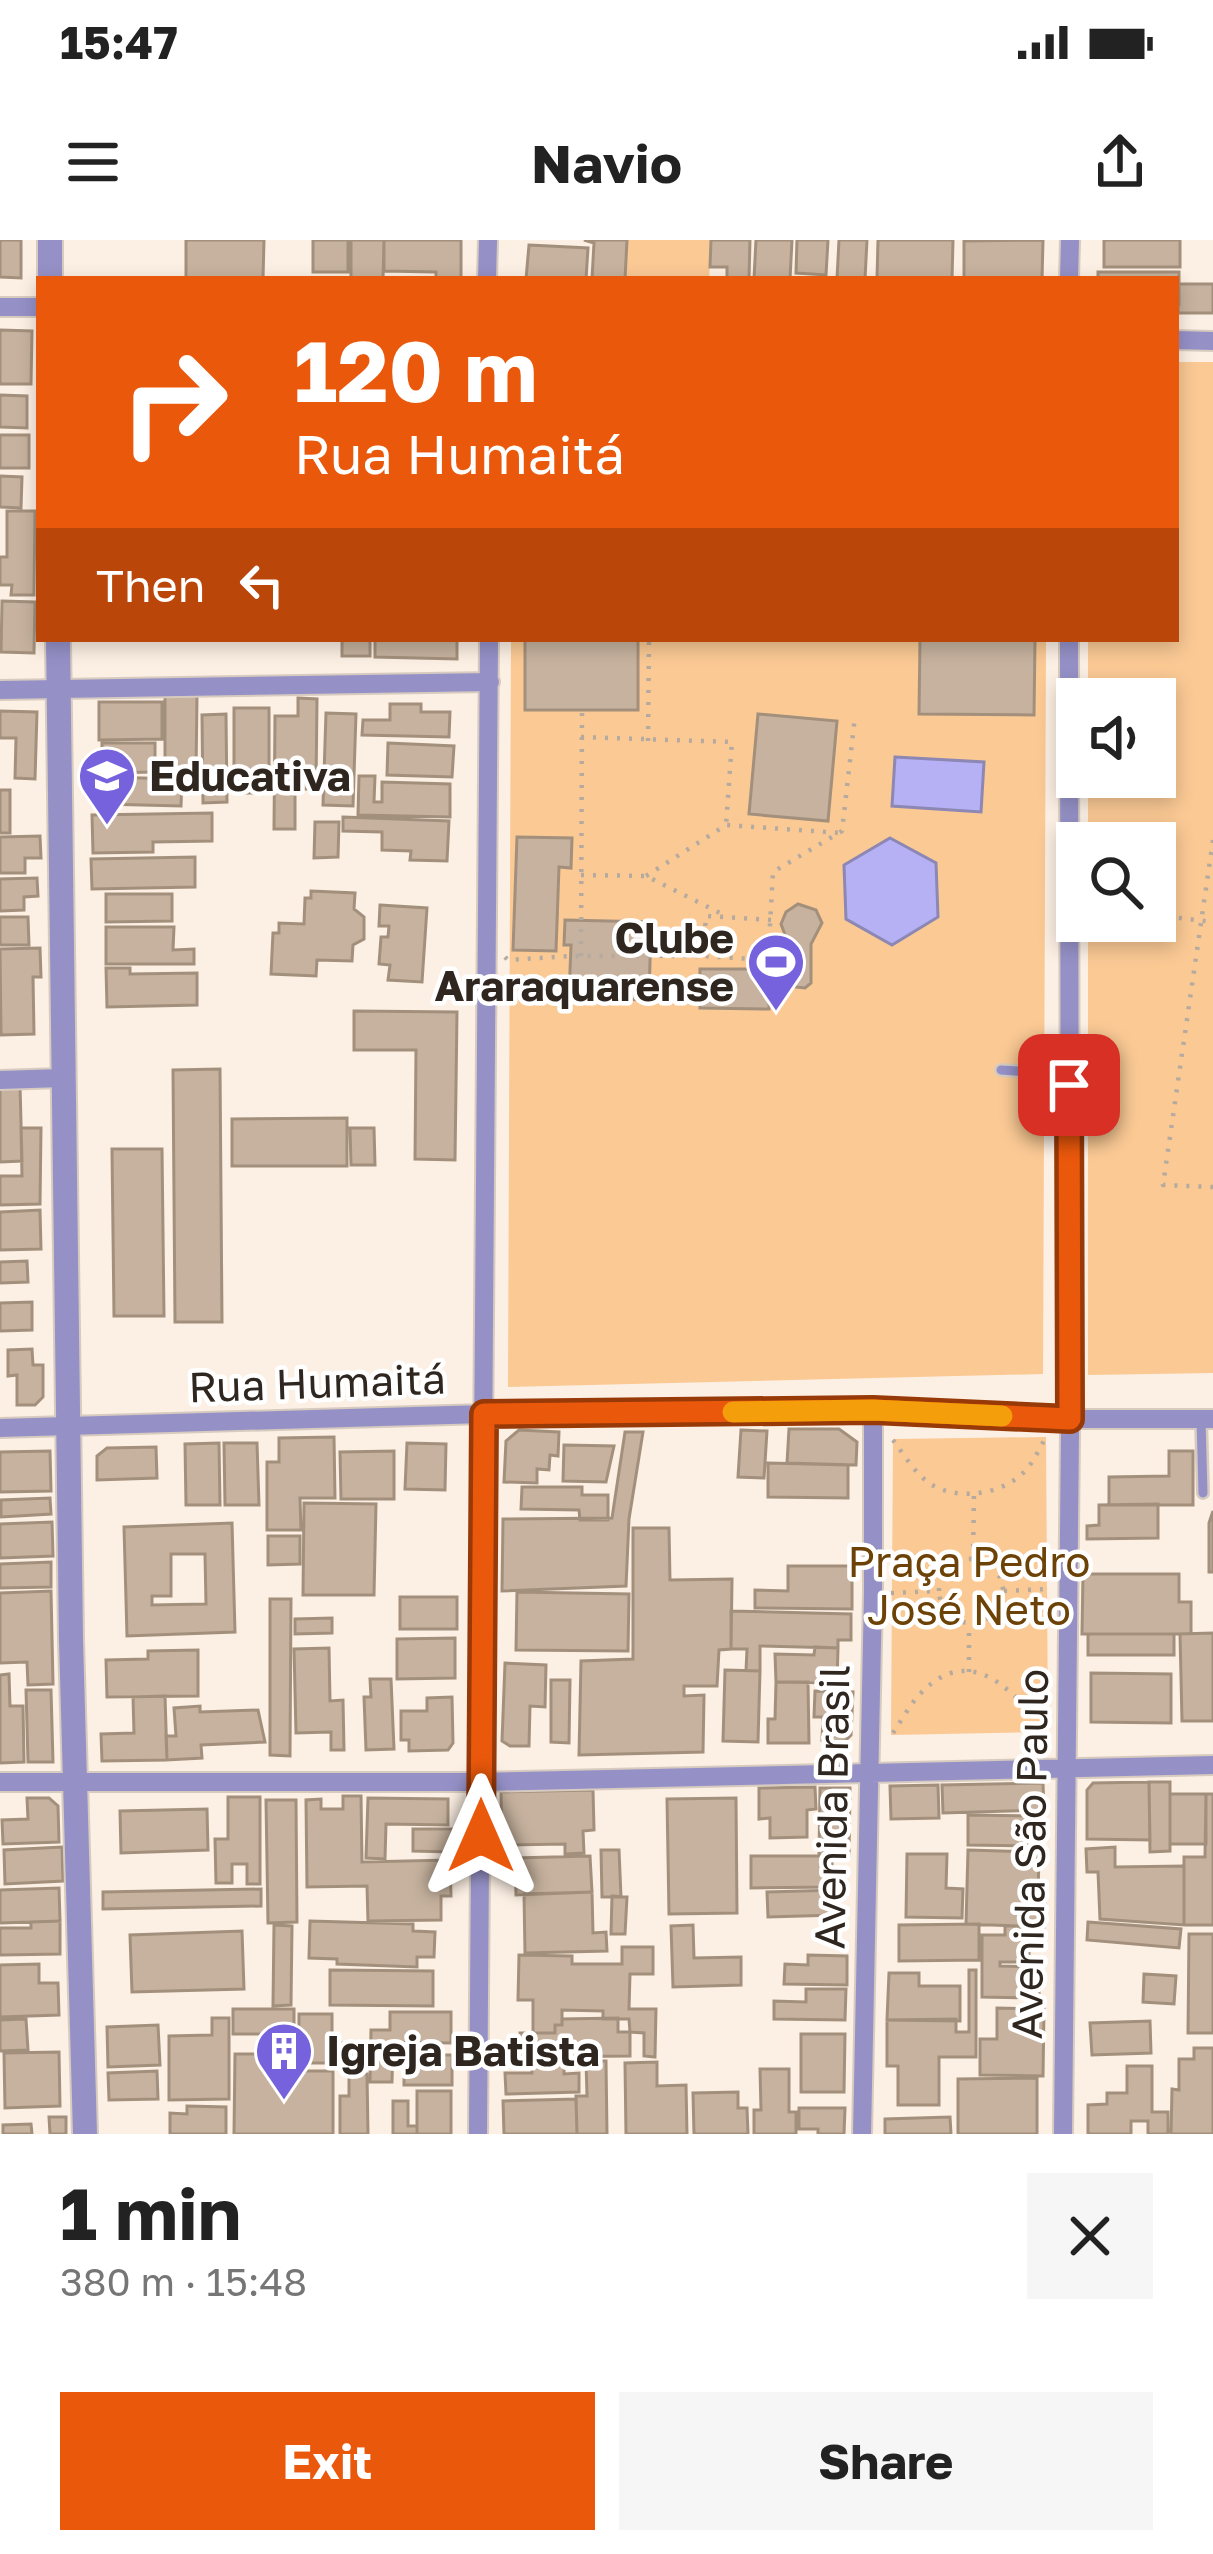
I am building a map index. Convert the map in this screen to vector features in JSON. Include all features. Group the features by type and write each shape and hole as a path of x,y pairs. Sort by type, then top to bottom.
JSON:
{"street":[{"path":"50,240 50,276"},
{"path":"487,276 488,240"},
{"path":"1069,276 1070,240"},
{"path":"0,307 36,308"},
{"path":"1179,340 1213,341"},
{"path":"58,642 62,1078 85,2134"},
{"path":"478,2134 489,642"},
{"name":"Avenida São Paulo","path":"1063,2134 1070,1419 1069,642"},
{"path":"0,689 490,682"},
{"path":"0,1080 62,1078"},
{"name":"Rua Humaitá","path":"0,1428 484,1414 873,1410 1070,1419 1207,1419"},
{"name":"Avenida Brasil","path":"862,2134 873,1410"},
{"path":"0,1782 481,1782 1213,1765"}],"lane":[{"path":"1001,1070 1031,1072 1069,1085"},
{"path":"1203,1493 1207,1419"}],"path":[{"path":"648,741 649,642"},
{"path":"581,956 583,710"},
{"path":"841,833 855,716"},
{"path":"581,737 732,742 726,825"},
{"path":"646,876 726,825 841,833"},
{"path":"488,932 508,960 581,956 768,960 772,872 841,833"},
{"path":"1213,840 1163,1185 1213,1187"},
{"path":"581,875 646,876 731,918"},
{"path":"704,956 706,916 771,920"},
{"path":"1176,917 1213,922"},
{"path":"873,1410 923,1480 947,1492 998,1489 1025,1472 1046,1437 1070,1419"},
{"path":"973,1559 974,1493"},
{"path":"973,1559 997,1571 1004,1591 997,1611 969,1624 950,1616 939,1591 949,1568 973,1559"},
{"path":"1004,1591 1069,1589"},
{"path":"873,1593 939,1591"},
{"path":"969,1624 969,1672"},
{"path":"891,1736 921,1693 945,1674 969,1672 994,1676 1048,1732"}],"green space":[{"path":"627,240 711,240 709,276 625,276"},
{"path":"1179,362 1213,362 1213,1373 1088,1375 1088,942 1176,942 1176,822 1088,822 1088,798 1176,798 1176,678 1088,678 1088,642 1179,642"},
{"name":"Clube Araraquarense","path":"511,642 1046,642 1043,1374 508,1387"},
{"name":"Praça Pedro José Neto","path":"1046,1437 1048,1732 891,1735 893,1439"}],"shaded area":[{"path":"895,757 984,762 981,812 892,806"},
{"path":"890,838 936,863 938,917 892,945 846,919 844,865"}],"building":[{"path":"0,240 21,240 21,278 0,277"},
{"path":"186,240 264,240 263,276 186,276"},
{"path":"313,240 348,240 348,272 313,272"},
{"path":"351,240 384,240 383,276 351,276"},
{"path":"384,240 461,240 461,276 384,271"},
{"path":"584,240 627,240 625,276 592,276 594,243"},
{"path":"711,240 750,240 749,276 727,276 727,267 710,267"},
{"path":"756,240 792,240 790,276 754,276"},
{"path":"797,240 828,240 826,275 796,273"},
{"path":"839,240 867,240 865,276 837,276"},
{"path":"878,240 953,240 952,276 877,276"},
{"path":"1043,240 1042,276 964,276 964,241"},
{"path":"1104,240 1180,240 1180,267 1104,267"},
{"path":"529,245 588,248 586,276 526,276"},
{"path":"1098,272 1179,272 1179,276 1098,276"},
{"path":"1179,284 1213,284 1213,313 1179,313"},
{"path":"0,330 32,331 31,384 0,384"},
{"path":"0,395 27,396 27,428 0,427"},
{"path":"0,435 29,435 29,468 0,468"},
{"path":"0,476 22,477 21,508 0,507"},
{"path":"7,511 35,511 34,595 11,595 12,585 0,585 0,557 7,557"},
{"path":"2,601 35,602 34,653 1,652"},
{"path":"342,642 370,642 370,656 342,656"},
{"path":"375,642 457,642 457,659 375,657"},
{"path":"525,642 638,642 638,710 525,710"},
{"path":"920,642 1035,642 1034,715 919,714"},
{"path":"165,695 197,695 196,774 165,774"},
{"path":"298,698 317,699 316,789 295,789 295,829 274,829 275,716 298,716"},
{"path":"99,702 162,702 162,739 99,740"},
{"path":"390,704 421,704 421,712 450,712 449,737 362,735 363,720 390,720"},
{"path":"234,708 269,708 269,793 234,793"},
{"path":"0,711 37,712 35,779 15,778 16,738 0,738"},
{"path":"326,713 356,714 353,806 323,805"},
{"path":"226,714 227,802 203,803 202,715"},
{"path":"758,714 837,721 828,821 749,814"},
{"path":"102,743 155,743 155,772 102,773"},
{"path":"388,743 454,746 452,777 387,775"},
{"path":"359,776 375,776 374,802 382,802 382,782 450,784 450,817 358,815"},
{"path":"101,777 182,779 181,806 101,804"},
{"path":"0,790 10,790 10,833 0,833"},
{"path":"212,813 212,841 153,842 153,852 93,853 92,815"},
{"path":"343,817 449,821 447,861 410,860 411,851 382,850 382,832 343,831"},
{"path":"315,822 339,822 338,857 314,858"},
{"path":"40,836 41,858 25,858 25,873 0,873 0,837"},
{"path":"517,837 572,838 571,868 559,867 556,951 513,950"},
{"path":"195,857 195,887 92,889 91,859"},
{"path":"37,878 38,896 24,897 24,910 0,911 0,879"},
{"path":"311,891 355,893 354,909 364,917 364,939 353,945 352,961 317,960 316,976 271,974 273,933 279,933 279,923 304,924 305,898 311,898"},
{"path":"106,894 172,894 172,921 106,922"},
{"path":"798,904 816,910 822,923 811,944 811,983 805,988 786,986 787,940 781,924 786,912"},
{"path":"380,905 427,908 422,982 388,980 390,965 379,964 381,937 388,937 389,926 379,926"},
{"path":"0,917 28,917 29,945 0,945"},
{"path":"565,920 651,922 649,1000 569,998 571,945 564,945"},
{"path":"106,927 174,927 173,950 194,949 194,964 106,964"},
{"path":"40,948 41,977 33,977 34,1034 1,1035 0,949"},
{"path":"106,968 130,968 130,974 197,973 197,1005 107,1007"},
{"path":"700,969 769,969 769,1009 700,1008"},
{"path":"354,1011 457,1012 455,1160 415,1159 416,1050 354,1050"},
{"path":"220,1069 222,1322 175,1322 173,1070"},
{"path":"0,1085 20,1085 22,1161 0,1162"},
{"path":"347,1118 347,1166 232,1166 232,1119"},
{"path":"21,1128 41,1128 40,1204 0,1205 0,1176 22,1176"},
{"path":"350,1128 374,1128 375,1165 351,1165"},
{"path":"112,1149 162,1149 164,1316 114,1316"},
{"path":"40,1210 41,1249 0,1250 0,1212"},
{"path":"27,1261 28,1282 0,1283 0,1262"},
{"path":"32,1302 32,1330 0,1331 0,1303"},
{"path":"32,1349 33,1365 43,1365 43,1397 35,1405 17,1405 17,1375 8,1376 8,1350"},
{"path":"789,1429 839,1429 857,1442 856,1465 787,1463"},
{"path":"519,1430 559,1432 558,1456 550,1455 549,1470 537,1469 537,1483 504,1482 506,1441"},
{"path":"741,1430 767,1431 764,1478 738,1477"},
{"path":"625,1432 643,1432 629,1519 626,1586 502,1591 503,1519 612,1518"},
{"path":"334,1437 335,1498 300,1498 301,1530 267,1530 267,1462 279,1462 279,1438"},
{"path":"219,1443 220,1505 186,1505 185,1444"},
{"path":"224,1443 257,1443 259,1505 225,1505"},
{"path":"407,1443 446,1444 445,1490 405,1489"},
{"path":"564,1445 614,1446 606,1482 563,1481"},
{"path":"156,1447 157,1478 97,1480 97,1456 107,1448"},
{"path":"50,1451 51,1491 0,1492 0,1452"},
{"path":"394,1451 394,1499 341,1499 340,1452"},
{"path":"1169,1451 1193,1451 1193,1505 1109,1505 1109,1477 1169,1476"},
{"path":"768,1463 848,1465 848,1498 768,1497"},
{"path":"522,1487 582,1487 582,1495 608,1495 608,1520 580,1520 579,1510 521,1509"},
{"path":"50,1498 51,1514 1,1517 1,1500"},
{"path":"304,1503 376,1504 374,1595 303,1595"},
{"path":"1158,1504 1158,1538 1087,1539 1087,1526 1099,1525 1099,1505"},
{"path":"1213,1511 1213,1572 1209,1572 1209,1523"},
{"path":"52,1522 53,1556 0,1558 0,1524"},
{"path":"232,1523 235,1632 127,1636 124,1527","holes":["171,1554 205,1554 206,1604 152,1605 152,1596 171,1596"]},
{"path":"633,1528 669,1528 670,1580 732,1579 731,1649 719,1650 717,1686 684,1686 684,1696 704,1695 703,1752 579,1755 581,1661 633,1659"},
{"path":"268,1536 300,1536 300,1564 268,1565"},
{"path":"51,1562 51,1587 0,1588 0,1564"},
{"path":"788,1566 852,1566 852,1609 755,1608 755,1590 788,1591"},
{"path":"1083,1574 1179,1574 1179,1602 1191,1602 1191,1634 1082,1634"},
{"path":"51,1591 53,1684 28,1685 27,1662 0,1663 0,1593"},
{"path":"517,1592 629,1594 628,1651 516,1650"},
{"path":"400,1597 457,1597 457,1629 400,1629"},
{"path":"270,1599 291,1599 290,1756 270,1755"},
{"path":"731,1611 851,1614 851,1640 838,1640 838,1648 760,1646 760,1671 746,1671 747,1649 731,1649"},
{"path":"332,1618 332,1633 295,1634 295,1619"},
{"path":"1213,1633 1213,1721 1182,1721 1180,1634"},
{"path":"1088,1634 1174,1634 1174,1655 1088,1655"},
{"path":"455,1638 455,1678 397,1679 397,1639"},
{"path":"815,1647 838,1648 837,1683 776,1682 775,1654 814,1655"},
{"path":"329,1648 330,1701 343,1700 344,1750 331,1750 331,1732 296,1733 294,1649"},
{"path":"198,1650 198,1696 107,1697 106,1660 148,1659 148,1651"},
{"path":"505,1663 546,1665 545,1707 530,1706 529,1746 502,1741"},
{"path":"725,1670 760,1671 758,1742 723,1741"},
{"path":"1091,1673 1171,1674 1171,1723 1091,1722"},
{"path":"9,1674 10,1706 23,1706 24,1762 0,1763 0,1675"},
{"path":"370,1679 391,1679 394,1749 366,1750 364,1697 371,1697"},
{"path":"551,1680 570,1680 569,1743 551,1742"},
{"path":"776,1682 808,1682 809,1743 768,1743 768,1719 775,1719"},
{"path":"26,1690 51,1690 53,1762 28,1762"},
{"path":"815,1691 853,1692 851,1735 845,1741 822,1740 823,1717 814,1717"},
{"path":"165,1696 167,1760 102,1761 101,1734 134,1733 133,1697"},
{"path":"452,1697 453,1743 448,1750 409,1751 409,1740 401,1740 401,1711 427,1711 427,1698"},
{"path":"200,1706 200,1712 258,1710 265,1742 201,1745 202,1758 167,1760 166,1736 176,1736 174,1708"},
{"path":"1149,1782 1150,1840 1087,1839 1087,1790 1093,1783"},
{"path":"1149,1782 1170,1782 1170,1851 1150,1852"},
{"path":"1043,1783 1044,1810 943,1813 942,1785"},
{"path":"938,1785 939,1818 891,1819 890,1786"},
{"path":"815,1787 816,1809 807,1810 807,1837 770,1838 770,1818 759,1819 759,1788"},
{"path":"820,1788 850,1788 849,1856 819,1855"},
{"path":"593,1790 594,1830 583,1831 584,1853 565,1854 565,1844 502,1845 501,1792"},
{"path":"1170,1794 1206,1794 1206,1844 1170,1844"},
{"path":"1206,1794 1213,1794 1213,1925 1184,1925 1184,1857 1205,1857"},
{"path":"343,1796 361,1796 362,1862 450,1860 451,1896 441,1896 441,1920 368,1921 367,1886 307,1887 306,1800 321,1799 321,1809 343,1809"},
{"path":"228,1797 260,1797 260,1884 247,1884 247,1864 232,1864 232,1883 216,1883 215,1839 228,1839"},
{"path":"27,1798 49,1798 58,1806 59,1842 3,1844 2,1820 28,1819"},
{"path":"368,1798 448,1799 448,1825 386,1824 385,1859 366,1858"},
{"path":"736,1798 737,1913 669,1914 667,1799"},
{"path":"266,1800 296,1800 297,1922 268,1923"},
{"path":"207,1809 208,1850 121,1853 120,1811"},
{"path":"968,1815 1041,1816 1040,1846 968,1845"},
{"path":"413,1829 452,1829 451,1852 413,1851"},
{"path":"62,1847 63,1881 5,1884 4,1850"},
{"path":"1115,1847 1115,1867 1184,1866 1184,1925 1100,1919 1098,1872 1087,1872 1086,1849"},
{"path":"601,1850 619,1850 621,1897 602,1897"},
{"path":"968,1850 1039,1852 1038,1899 1045,1899 1044,1927 966,1924"},
{"path":"907,1854 947,1854 946,1888 963,1889 962,1918 906,1917"},
{"path":"590,1856 592,1892 516,1895 515,1858"},
{"path":"751,1856 832,1856 832,1887 751,1888"},
{"path":"59,1888 60,1921 0,1923 0,1890"},
{"path":"261,1889 261,1906 103,1909 103,1892"},
{"path":"837,1890 837,1915 768,1917 767,1892"},
{"path":"592,1892 593,1933 606,1932 607,1951 525,1953 524,1894"},
{"path":"612,1896 627,1897 625,1934 611,1934"},
{"path":"60,1921 60,1954 0,1955 0,1928"},
{"path":"310,1921 413,1924 413,1931 435,1932 434,1957 417,1957 417,1967 337,1964 337,1959 309,1958"},
{"path":"1088,1922 1181,1929 1179,1948 1087,1940"},
{"path":"979,1924 979,1960 899,1961 899,1925"},
{"path":"274,1925 292,1926 291,2005 273,2006"},
{"path":"693,1925 694,1958 741,1957 741,1985 673,1987 671,1926"},
{"path":"1005,1926 1029,1926 1029,1962 1000,1962 1000,1966 1039,1967 1039,1998 982,1997 982,1935 1005,1935"},
{"path":"242,1931 244,1989 132,1992 130,1935"},
{"path":"1189,1934 1213,1934 1213,2033 1188,2033"},
{"path":"622,1947 653,1947 653,1974 630,1974 629,2009 656,2009 655,2057 644,2056 644,2033 630,2032 629,2019 603,2019 603,2011 562,2010 562,2025 555,2025 555,2033 533,2033 533,2000 518,2000 519,1955 572,1956 572,1964 622,1964"},
{"path":"808,1955 847,1956 847,1985 784,1984 785,1964 808,1965"},
{"path":"39,1964 39,1983 58,1983 59,2015 0,2017 0,1965"},
{"path":"330,1970 433,1971 433,2006 330,2005"},
{"path":"969,1970 976,1970 976,2057 939,2057 939,2105 898,2105 898,2066 887,2066 887,2020 956,2019 956,2032 969,2032"},
{"path":"889,1973 919,1973 919,1986 960,1986 960,2021 887,2020"},
{"path":"1144,1974 1176,1976 1174,2004 1143,2002"},
{"path":"806,1989 846,1989 845,2020 774,2019 774,2001 806,2002"},
{"path":"997,2008 1044,2009 1043,2076 980,2075 980,2039 997,2039"},
{"path":"233,2009 294,2009 294,2034 233,2034"},
{"path":"390,2012 451,2012 451,2043 393,2042 392,2082 370,2082 371,2030 390,2030"},
{"path":"299,2014 332,2014 332,2043 364,2043 364,2063 311,2063 311,2049 299,2049"},
{"path":"212,2018 229,2018 229,2099 169,2100 169,2036 212,2035"},
{"path":"618,2018 618,2032 630,2032 630,2056 520,2057 520,2033 555,2033 562,2019"},
{"path":"26,2019 28,2050 0,2051 0,2020"},
{"path":"1150,2021 1151,2053 1092,2055 1090,2023"},
{"path":"158,2025 160,2065 108,2067 107,2027"},
{"path":"801,2034 845,2034 844,2092 801,2092"},
{"path":"1194,2048 1213,2048 1213,2134 1171,2134 1172,2089 1179,2090 1179,2059 1194,2059"},
{"path":"59,2052 60,2106 5,2108 4,2053"},
{"name":"Igreja Batista","path":"235,2054 285,2054 285,2071 333,2071 333,2134 234,2134"},
{"path":"404,2055 452,2055 452,2085 404,2085"},
{"path":"586,2061 606,2061 607,2134 577,2134 576,2096 587,2096"},
{"path":"564,2062 564,2074 579,2073 579,2092 506,2094 505,2073 532,2073 532,2063"},
{"path":"657,2062 657,2086 686,2085 687,2134 626,2134 625,2063"},
{"path":"1127,2066 1152,2066 1152,2112 1168,2112 1168,2134 1148,2134 1148,2121 1131,2121 1131,2134 1088,2134 1088,2105 1107,2104 1107,2093 1127,2093"},
{"path":"760,2069 789,2069 789,2112 796,2112 796,2134 754,2134 754,2110 761,2110"},
{"path":"157,2071 158,2099 109,2100 108,2073"},
{"path":"349,2074 367,2074 368,2134 340,2134 340,2096 349,2096"},
{"path":"1037,2078 1037,2134 958,2134 958,2079"},
{"path":"417,2091 451,2091 451,2134 417,2134"},
{"path":"738,2092 738,2108 747,2108 748,2134 694,2134 693,2093"},
{"path":"576,2099 577,2134 504,2134 503,2101"},
{"path":"393,2101 408,2101 408,2126 417,2126 417,2134 393,2134"},
{"path":"187,2106 226,2107 226,2134 170,2134 170,2113 187,2114"},
{"path":"799,2108 845,2108 844,2134 799,2129"},
{"path":"49,2117 66,2117 66,2134 50,2134"},
{"path":"950,2117 951,2134 885,2134 885,2119"},
{"path":"31,2124 32,2134 3,2134 3,2125"}],"slow traffic":[{"path":"733,1412 873,1410 1002,1416"}],"place":[{"name":"Educativa","path":"107,827"},
{"name":"Clube Araraquarense","path":"776,1013"},
{"name":"Igreja Batista","path":"284,2102"}],"route":[{"path":"481,1836 484,1414 873,1410 1070,1419 1069,1085"}]}
